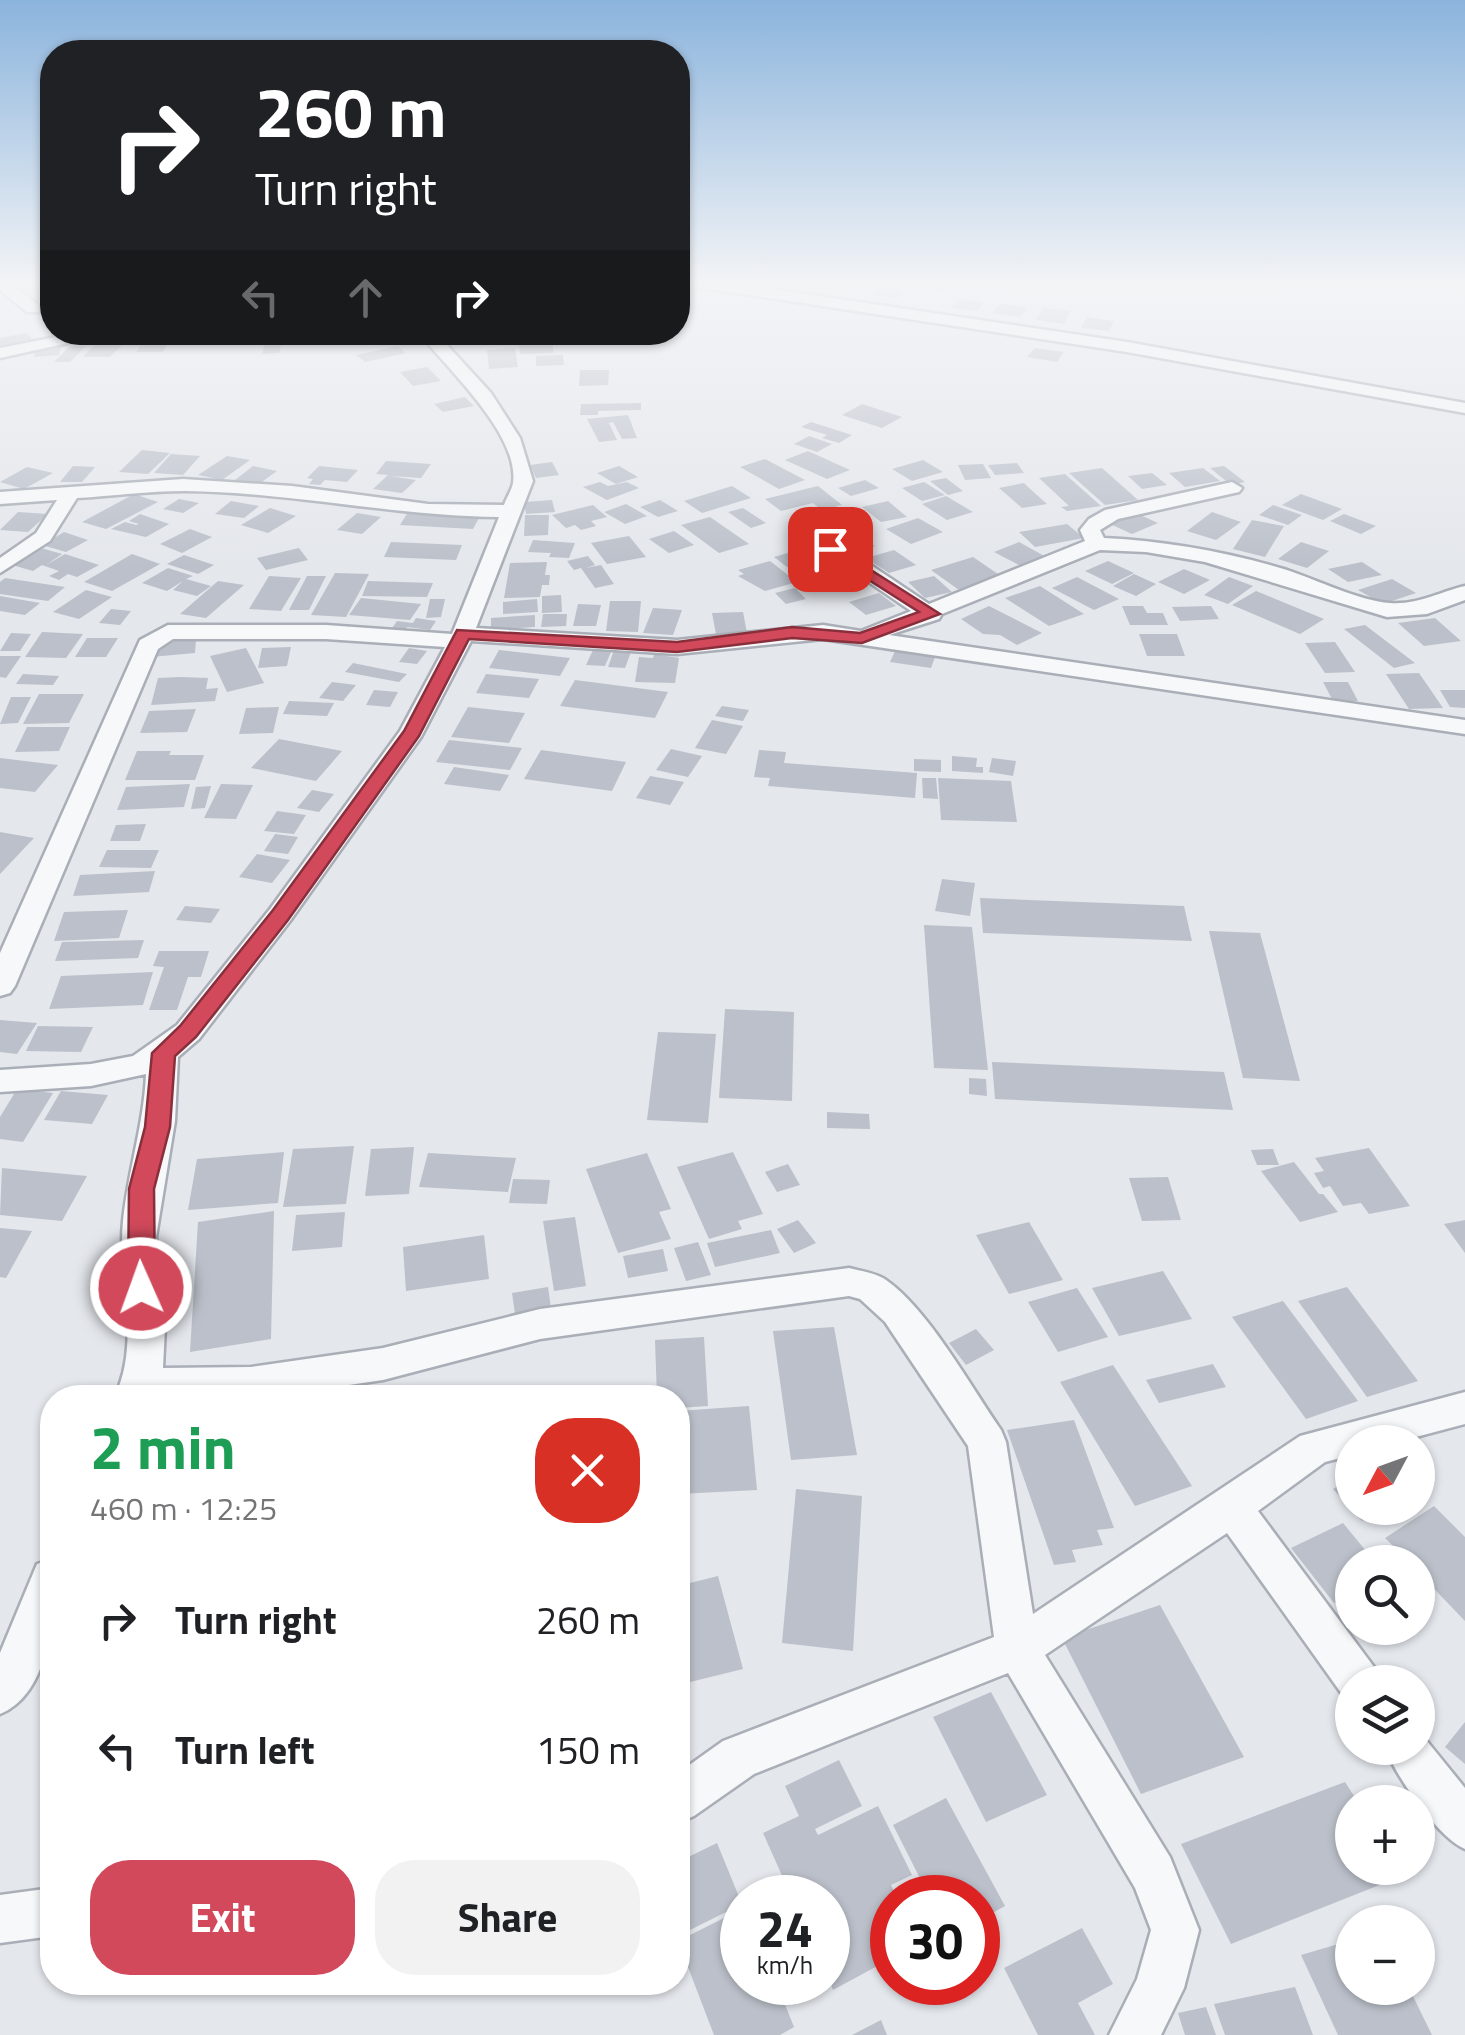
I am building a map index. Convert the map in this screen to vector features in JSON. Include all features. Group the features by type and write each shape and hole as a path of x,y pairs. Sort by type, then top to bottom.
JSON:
{"street":[{"path":"0,1081 91,1075 141,1064 163,1053 188,1032 280,915 412,732 461,638 523,481 510,438 466,376"},
{"path":"1288,376 1465,408"},
{"path":"0,498 183,485 292,492 428,510 510,511"},
{"path":"1096,544 1090,530 1112,514 1232,488"},
{"path":"0,567 41,542 55,527 70,492"},
{"path":"804,529 932,614"},
{"path":"862,638 932,614 1096,544 1146,546 1205,556 1274,573 1386,610 1426,607 1465,592"},
{"path":"0,986 148,644 168,632 326,632 677,647 792,632 862,638 1465,728"},
{"path":"140,1385 146,1362 139,1252 142,1189 158,1127 163,1053"},
{"path":"223,1385 383,1364 540,1324 850,1282 872,1288 898,1312 987,1442 1017,1648 1153,1874 1175,1930 1159,1988 1134,2035"},
{"path":"690,1792 739,1757 1017,1648 1232,1507 1314,1448 1465,1408"},
{"path":"1232,1507 1347,1665"},
{"path":"0,1692 22,1657 40,1610"},
{"path":"1420,1765 1465,1826"},
{"path":"0,1918 40,1913"}],"building":[{"path":"404,376 436,376 441,381 413,386"},
{"path":"580,376 609,376 608,385 579,386"},
{"path":"465,397 474,406 443,412 434,404"},
{"path":"641,403 641,410 580,415 581,404"},
{"path":"862,404 902,417 882,428 842,415"},
{"path":"628,415 637,438 622,439 613,422 609,423 617,440 599,442 587,419"},
{"path":"811,422 852,435 839,443 822,438 827,435 801,427"},
{"path":"809,436 832,444 817,452 794,444"},
{"path":"142,450 170,453 148,474 119,472"},
{"path":"808,451 850,470 827,479 785,460"},
{"path":"171,454 200,456 183,475 154,473"},
{"path":"227,456 250,460 222,480 198,475"},
{"path":"765,459 805,480 779,489 740,467"},
{"path":"923,460 943,472 912,481 892,469"},
{"path":"386,461 431,464 421,478 390,476 416,480 402,493 373,489 388,475 376,474"},
{"path":"552,462 559,475 536,478 530,465"},
{"path":"1017,463 1024,473 995,475 988,465"},
{"path":"983,464 991,478 965,480 958,465"},
{"path":"73,466 95,467 82,482 60,482"},
{"path":"253,466 277,471 259,484 235,480"},
{"path":"319,466 358,470 347,482 325,480 320,485 309,484 313,479 307,478"},
{"path":"619,466 638,477 616,484 597,473"},
{"path":"1224,466 1245,482 1231,485 1210,468"},
{"path":"27,467 53,473 24,489 0,482"},
{"path":"1102,468 1138,500 1105,505 1069,473"},
{"path":"1203,468 1220,481 1185,487 1169,473"},
{"path":"1152,473 1167,485 1142,489 1128,476"},
{"path":"1065,474 1101,506 1067,511 1061,507 1069,506 1039,478"},
{"path":"946,478 963,491 948,495 930,481"},
{"path":"865,480 879,488 851,496 838,488"},
{"path":"600,482 608,486 627,482 639,488 607,500 583,487"},
{"path":"924,482 945,495 922,501 902,488"},
{"path":"1024,483 1047,504 1022,508 999,488"},
{"path":"732,486 751,498 702,513 684,501"},
{"path":"818,486 842,505 836,506 859,522 822,533 800,517 823,511 813,503 781,511 765,499"},
{"path":"134,494 158,502 106,529 82,522"},
{"path":"1301,494 1342,509 1323,520 1282,505"},
{"path":"946,496 973,512 947,520 922,504"},
{"path":"179,499 199,503 183,513 163,509"},
{"path":"552,500 555,512 526,514 524,502"},
{"path":"660,500 678,511 658,517 640,507"},
{"path":"231,501 259,506 244,518 215,514"},
{"path":"888,501 907,517 881,522 862,507"},
{"path":"626,504 647,516 625,524 604,512"},
{"path":"593,505 607,517 591,521 596,526 581,530 575,525 566,528 552,515"},
{"path":"1273,505 1302,515 1288,525 1259,515"},
{"path":"270,508 296,516 268,533 241,525"},
{"path":"743,508 766,523 751,528 728,512"},
{"path":"18,512 48,514 28,532 0,530"},
{"path":"408,512 480,516 473,529 400,525"},
{"path":"1212,512 1241,522 1216,540 1187,531"},
{"path":"357,513 381,517 362,534 337,530"},
{"path":"1136,513 1158,523 1132,534 1110,524"},
{"path":"140,514 169,524 146,537 111,529 125,522 139,524 129,521"},
{"path":"1344,514 1376,526 1361,534 1330,521"},
{"path":"525,515 549,515 548,535 524,536"},
{"path":"710,517 749,544 719,553 681,525"},
{"path":"918,518 943,532 911,544 886,529"},
{"path":"1252,520 1284,526 1265,557 1233,549"},
{"path":"1067,524 1084,538 1035,547 1019,532"},
{"path":"190,529 212,537 182,553 160,544"},
{"path":"674,531 694,545 669,553 649,539"},
{"path":"64,532 88,540 66,552 42,545"},
{"path":"859,535 875,546 856,552 840,540"},
{"path":"629,536 646,557 607,564 591,543"},
{"path":"533,540 575,543 569,558 549,557 551,553 528,552"},
{"path":"391,542 462,545 456,560 384,557"},
{"path":"1019,542 1048,558 1023,567 994,552"},
{"path":"1301,542 1329,551 1307,568 1278,559"},
{"path":"814,545 836,561 795,573 774,557"},
{"path":"41,548 62,554 46,565 65,554 99,565 77,577 68,574 59,580 49,576 59,571 42,565 33,571 12,565"},
{"path":"299,548 308,560 266,570 257,558"},
{"path":"894,550 916,565 889,573 866,558"},
{"path":"132,554 160,564 112,591 84,582"},
{"path":"184,555 214,565 198,574 167,564"},
{"path":"588,556 595,565 586,568 601,565 614,584 595,588 581,568 574,570 567,561"},
{"path":"973,557 1001,576 959,590 931,570"},
{"path":"770,561 797,582 765,591 738,576 744,574 738,570"},
{"path":"1108,561 1134,573 1112,584 1085,571"},
{"path":"547,562 545,575 550,575 549,585 542,585 540,597 504,598 510,563"},
{"path":"1362,562 1382,575 1348,582 1328,569"},
{"path":"168,568 193,576 186,579 211,586 197,596 173,590 183,581 167,591 142,583"},
{"path":"1184,569 1210,580 1184,594 1158,582"},
{"path":"821,570 839,584 818,590 801,576"},
{"path":"335,573 369,574 346,617 311,615"},
{"path":"1134,574 1156,584 1136,596 1113,586"},
{"path":"269,576 301,578 281,611 249,609"},
{"path":"307,576 326,576 309,610 289,610"},
{"path":"934,576 952,592 925,598 908,582"},
{"path":"1077,577 1119,599 1094,610 1052,588"},
{"path":"1229,577 1253,586 1228,604 1204,595"},
{"path":"5,578 65,587 48,601 0,594 0,582"},
{"path":"1392,579 1416,593 1383,604 1358,590"},
{"path":"218,581 244,585 206,618 180,614"},
{"path":"368,581 433,583 427,597 362,596"},
{"path":"1040,586 1084,614 1049,626 1005,598"},
{"path":"795,588 806,599 786,604 775,593"},
{"path":"86,590 112,597 79,619 53,612"},
{"path":"1256,591 1324,619 1300,634 1232,605"},
{"path":"879,593 896,606 866,615 849,602"},
{"path":"561,595 562,612 542,613 542,596"},
{"path":"0,596 40,603 25,615 0,611"},
{"path":"361,598 421,604 410,620 349,615"},
{"path":"430,599 445,599 441,617 426,618"},
{"path":"537,599 538,612 503,614 503,602"},
{"path":"610,601 641,601 638,632 606,631"},
{"path":"578,604 601,605 596,626 573,626"},
{"path":"989,606 1042,633 1017,645 1000,635 983,634 961,619"},
{"path":"1122,606 1143,606 1147,613 1163,613 1168,625 1130,625"},
{"path":"1211,606 1219,619 1180,621 1172,607"},
{"path":"653,608 682,610 673,635 643,633"},
{"path":"111,609 131,611 120,625 99,623"},
{"path":"743,612 747,633 716,634 712,613"},
{"path":"543,614 567,614 566,626 541,627"},
{"path":"535,615 535,627 491,630 491,618"},
{"path":"416,618 436,621 430,630 407,627 404,633 390,631 397,621 413,623"},
{"path":"1435,618 1461,641 1424,646 1398,623"},
{"path":"1365,625 1415,663 1394,668 1344,629"},
{"path":"42,632 83,634 66,658 25,657"},
{"path":"11,633 31,634 20,651 0,651"},
{"path":"1139,634 1177,634 1185,656 1147,656"},
{"path":"87,638 118,638 106,657 75,657"},
{"path":"196,639 195,653 151,657 153,643"},
{"path":"1335,642 1355,672 1325,673 1305,643"},
{"path":"291,647 287,666 258,668 262,648"},
{"path":"246,648 264,683 227,692 210,656"},
{"path":"409,648 427,651 417,664 399,662"},
{"path":"499,650 570,658 560,676 489,668"},
{"path":"593,650 611,652 605,666 586,665"},
{"path":"614,650 631,652 625,668 608,667"},
{"path":"895,651 935,657 931,668 890,662"},
{"path":"654,654 679,658 675,683 635,682 639,657 653,658"},
{"path":"0,656 21,656 6,678 0,677"},
{"path":"353,663 407,674 399,682 345,672"},
{"path":"1419,673 1443,708 1409,709 1386,674"},
{"path":"23,674 59,676 53,685 16,684"},
{"path":"486,674 539,679 529,698 476,693"},
{"path":"158,678 208,678 206,689 218,688 215,701 151,705"},
{"path":"575,680 668,692 655,718 560,706"},
{"path":"332,682 356,685 343,701 319,698"},
{"path":"1323,682 1348,682 1358,701 1333,701"},
{"path":"374,690 398,692 390,707 366,705"},
{"path":"1440,690 1465,690 1465,708 1450,707"},
{"path":"39,694 84,694 69,723 23,724"},
{"path":"11,697 31,697 18,723 0,724"},
{"path":"289,701 334,703 327,716 283,714"},
{"path":"722,706 749,710 743,721 715,716"},
{"path":"279,707 273,733 239,734 246,708"},
{"path":"468,707 525,713 509,743 451,737"},
{"path":"196,709 187,732 140,733 149,711"},
{"path":"712,720 743,726 726,754 695,748"},
{"path":"27,727 70,727 59,751 15,752"},
{"path":"279,739 342,751 316,781 251,768"},
{"path":"449,740 522,748 510,770 436,762"},
{"path":"671,749 702,756 688,777 656,770"},
{"path":"541,750 626,762 612,791 524,779"},
{"path":"759,750 786,752 784,763 917,773 915,798 768,786 770,778 754,777"},
{"path":"137,751 204,755 195,780 125,780"},
{"path":"952,756 977,758 976,767 983,767 983,773 952,771"},
{"path":"0,758 58,765 35,792 0,788"},
{"path":"992,758 1016,761 1013,776 989,772"},
{"path":"914,759 941,760 941,772 914,771"},
{"path":"454,767 509,775 500,791 444,784"},
{"path":"650,776 684,782 670,805 636,798"},
{"path":"922,778 936,778 938,799 923,798"},
{"path":"938,778 1011,781 1017,822 941,820"},
{"path":"190,784 184,807 117,810 126,787"},
{"path":"221,784 253,785 236,819 204,818"},
{"path":"211,786 205,808 191,809 196,787"},
{"path":"312,790 334,794 319,812 297,808"},
{"path":"277,811 306,815 294,834 264,831"},
{"path":"146,824 140,841 110,841 116,825"},
{"path":"0,832 34,838 0,874"},
{"path":"275,834 298,837 288,854 264,851"},
{"path":"107,850 159,850 151,868 99,867"},
{"path":"257,854 290,860 272,883 239,877"},
{"path":"155,871 149,892 73,896 80,875"},
{"path":"942,879 975,883 970,916 935,911"},
{"path":"980,898 1184,906 1192,941 983,933"},
{"path":"185,906 220,909 211,923 176,920"},
{"path":"128,910 119,938 54,941 64,912"},
{"path":"924,925 972,927 988,1070 934,1068"},
{"path":"1209,931 1260,933 1300,1081 1243,1078"},
{"path":"144,940 138,958 55,961 62,942"},
{"path":"159,951 209,951 201,977 188,977 177,1010 149,1010 164,967 153,966"},
{"path":"153,972 143,1005 49,1009 61,976"},
{"path":"725,1009 794,1012 792,1101 719,1098"},
{"path":"0,1020 37,1023 17,1054 0,1052"},
{"path":"38,1026 93,1027 81,1052 26,1051"},
{"path":"658,1032 716,1034 708,1123 647,1120"},
{"path":"992,1062 1224,1072 1233,1110 995,1099"},
{"path":"969,1078 986,1079 987,1096 969,1094"},
{"path":"17,1089 53,1093 23,1142 0,1139 0,1117"},
{"path":"61,1091 108,1095 92,1124 44,1120"},
{"path":"827,1112 869,1114 870,1129 827,1128"},
{"path":"354,1146 346,1204 283,1207 293,1149"},
{"path":"414,1147 409,1194 365,1196 371,1149"},
{"path":"1369,1148 1410,1206 1369,1214 1361,1203 1343,1206 1330,1186 1323,1188 1314,1173 1324,1171 1315,1158"},
{"path":"1273,1149 1279,1165 1257,1165 1251,1150"},
{"path":"284,1152 278,1203 188,1210 197,1159"},
{"path":"733,1152 763,1214 738,1221 742,1229 709,1239 677,1167"},
{"path":"428,1153 516,1158 508,1192 419,1187"},
{"path":"647,1153 671,1209 659,1212 671,1239 618,1253 586,1169"},
{"path":"1294,1162 1338,1212 1300,1222 1261,1171"},
{"path":"788,1164 800,1185 777,1192 765,1172"},
{"path":"2,1168 87,1176 62,1221 0,1215"},
{"path":"1168,1177 1181,1220 1142,1221 1129,1178"},
{"path":"513,1179 550,1180 547,1204 509,1203"},
{"path":"274,1211 271,1339 190,1352 198,1222"},
{"path":"345,1212 342,1247 292,1251 296,1215"},
{"path":"575,1217 586,1286 554,1291 543,1221"},
{"path":"798,1220 816,1243 794,1253 777,1229"},
{"path":"1465,1220 1465,1253 1444,1224"},
{"path":"1029,1222 1063,1280 1009,1294 976,1235"},
{"path":"0,1228 32,1231 6,1278 0,1277"},
{"path":"771,1230 780,1253 715,1267 707,1243"},
{"path":"484,1235 489,1279 406,1291 403,1247"},
{"path":"698,1242 711,1275 686,1281 674,1248"},
{"path":"663,1249 668,1271 628,1278 623,1256"},
{"path":"1163,1271 1192,1319 1119,1336 1092,1288"},
{"path":"548,1287 551,1308 515,1314 512,1293"},
{"path":"1347,1287 1418,1381 1367,1397 1298,1301"},
{"path":"1077,1288 1108,1337 1058,1352 1028,1302"},
{"path":"1283,1301 1358,1401 1306,1419 1232,1317"},
{"path":"834,1327 857,1455 791,1460 773,1331"},
{"path":"976,1329 994,1350 966,1365 949,1343"},
{"path":"704,1337 708,1406 690,1407 690,1385 657,1385 655,1340"},
{"path":"1213,1364 1226,1387 1159,1403 1146,1380"},
{"path":"1113,1365 1192,1486 1135,1506 1060,1382"},
{"path":"749,1406 757,1490 690,1493 690,1410"},
{"path":"1074,1420 1114,1528 1097,1530 1103,1545 1072,1550 1076,1562 1054,1565 1007,1430"},
{"path":"796,1489 862,1496 853,1651 782,1643"},
{"path":"1435,1507 1465,1537 1465,1621 1435,1590 1435,1545 1392,1545 1385,1538 1405,1525 1435,1525"},
{"path":"1339,1525 1345,1525 1361,1545 1335,1545 1334,1603 1291,1548"},
{"path":"718,1576 743,1669 690,1682 690,1583"},
{"path":"1160,1605 1244,1757 1141,1794 1062,1638"},
{"path":"991,1692 1047,1795 986,1822 933,1717"},
{"path":"1465,1722 1465,1764 1445,1747"},
{"path":"839,1760 862,1806 815,1829 818,1835 878,1806 912,1875 870,1875 870,1970 850,1981 850,1875 782,1875 763,1833 799,1816 785,1786"},
{"path":"1335,1786 1335,1885 1379,1885 1231,1944 1181,1844"},
{"path":"946,1798 988,1875 918,1875 893,1825"},
{"path":"717,1843 730,1875 720,1875 720,1915 690,1930 690,1856"},
{"path":"720,1920 720,2005 785,2005 794,2027 780,2035 714,2035 690,1972 690,1935"},
{"path":"1082,1928 1113,1984 1078,2003 1095,2035 1038,2035 1004,1968"},
{"path":"1335,1945 1335,2005 1417,2005 1432,2035 1338,2035 1301,1955"},
{"path":"1295,1987 1313,2035 1225,2035 1214,2004"},
{"path":"1206,2007 1216,2035 1185,2035 1178,2013"},
{"path":"881,2020 887,2035 852,2035"}],"route":[{"path":"141,1288 142,1189 158,1127 163,1053 188,1032 280,915 412,732 463,634 677,647 792,632 862,638 932,614 830,549"}]}
